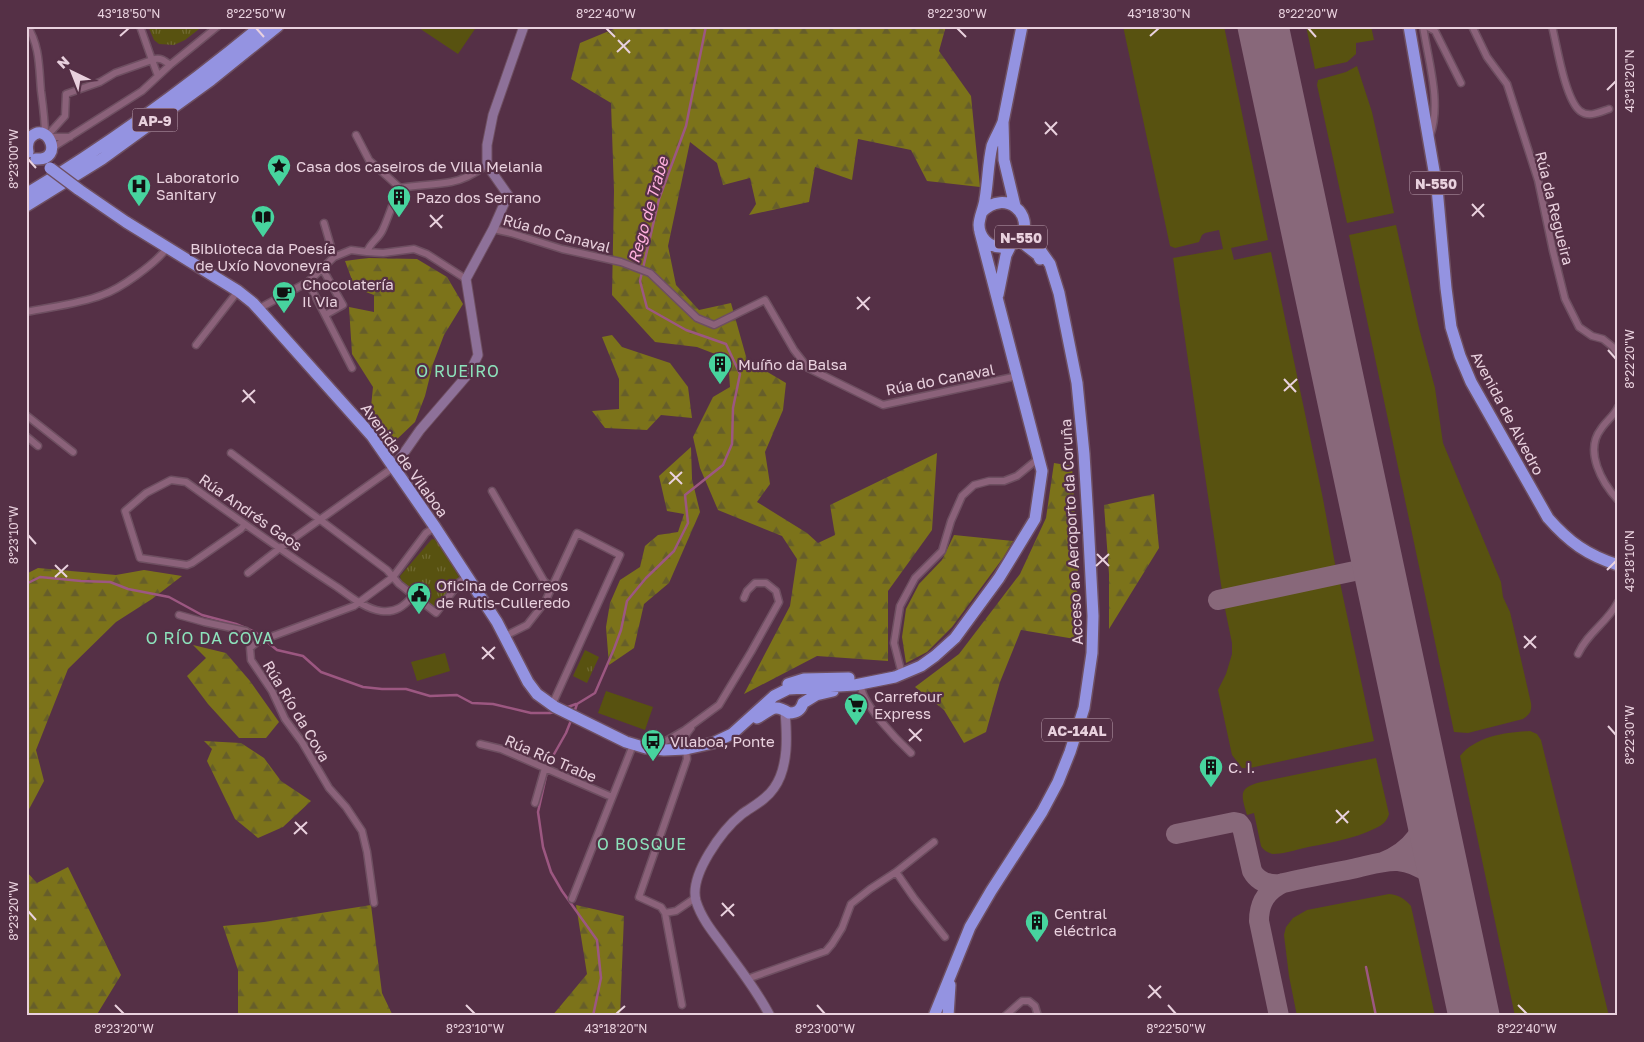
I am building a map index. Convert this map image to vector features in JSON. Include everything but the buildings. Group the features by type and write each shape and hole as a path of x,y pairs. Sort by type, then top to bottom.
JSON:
{"highway":[{"name":"AP-9","path":"26,194 142,117 226,55 261,26"},
{"name":"AP-9","path":"26,206 102,159 210,80 278,26"},
{"name":"N-550","path":"1003,122 1004,160 1015,206 1024,219 1024,227 1015,242 1004,248 989,244 983,238 979,225 993,145 1003,122 1022,26"},
{"name":"Avenida de Alvedro","path":"1409,26 1438,198 1448,312 1464,368 1548,518 1563,535 1590,555 1618,565"},
{"path":"41,138 48,156 37,158 28,142 41,138"},
{"name":"Avenida de Vilaboa","path":"37,158 126,222 238,291 258,310 356,417 394,467 468,577 505,636 528,682 538,694 554,706 581,720 646,748 664,750 691,748 732,734"},
{"name":"N-550","path":"982,212 994,203 1008,203 1015,206"},
{"name":"Acceso ao Aeroporto da Coruña","path":"934,1016 970,927 1042,812 1058,782 1084,708 1092,653 1093,616 1084,454 1077,383 1059,293 1050,264 1024,227"},
{"path":"732,734 776,707 787,711 799,710 803,703 816,695 861,687 898,676 921,666 955,638 999,578 1035,519 1042,471 980,232"},
{"path":"998,299 1006,255 1015,242"},
{"name":"Acceso ao Aeroporto da Coruña","path":"1015,242 1038,255 1059,293"},
{"path":"732,734 740,721 750,711 769,693 783,685 804,679 898,676"},
{"path":"750,711 780,690 854,685 898,676"},
{"path":"732,734 774,696 794,685 841,678"},
{"path":"788,690 801,696 803,703"},
{"path":"787,711 784,697 788,690"},
{"name":"Acceso ao Aeroporto da Coruña","path":"942,1016 950,977"},
{"name":"AC-14AL","path":"948,1016 950,977"}],"street":[{"path":"28,26 37,51 44,112 41,138"},
{"path":"140,26 158,76"},
{"path":"41,138 71,137 142,91 170,65 218,26"},
{"path":"248,573 394,467 420,430 470,372 478,355 466,279 493,229 508,195 487,165 487,145 493,115 524,26"},
{"path":"1424,26 1435,31 1461,83"},
{"path":"1424,26 1434,97 1435,123 1429,140"},
{"name":"Rúa da Regueira","path":"1472,26 1487,57 1507,84 1538,180 1565,299 1579,327 1592,336 1603,339 1618,354"},
{"path":"1552,26 1570,97 1580,111 1586,113 1593,115 1609,109"},
{"path":"41,138 65,116 66,94 100,82 115,73 152,60 164,60 170,65"},
{"path":"1422,99 1434,97"},
{"path":"356,135 369,160 400,188"},
{"path":"41,138 71,137"},
{"path":"400,188 453,182 487,165"},
{"path":"368,252 370,244 382,232 400,188"},
{"path":"324,223 334,257"},
{"name":"Rúa do Canaval","path":"493,229 562,249 621,262 650,273 697,318 714,325 765,300 794,350 808,368 883,405 1018,376"},
{"path":"26,312 103,295 135,276 167,248"},
{"path":"258,310 308,282 334,257 351,250 383,253 414,249 426,254 466,279"},
{"path":"322,268 344,305 325,315"},
{"path":"308,282 352,368"},
{"path":"196,345 238,291"},
{"path":"1618,407 1616,413 1600,430 1595,443 1595,456 1600,476 1610,492 1618,500"},
{"path":"26,416 73,452"},
{"path":"26,436 38,446"},
{"path":"231,453 387,570 392,577 436,613 460,582 468,577"},
{"path":"898,676 894,643 900,606 915,578 942,551 951,521 962,496 974,485 989,481 1004,481 1017,476 1039,458"},
{"name":"Rúa Andrés Gaos","path":"245,524 241,529 192,564 187,565 140,558 125,511 146,493 171,480 186,482 360,602 379,611 390,611 403,607 414,596"},
{"path":"492,491 544,581 551,587"},
{"name":"Rúa Río da Cova","path":"374,903 362,831 346,807 328,788 302,742 285,719 272,691 251,660 250,648 257,642 354,606 392,577 426,533 436,527"},
{"path":"505,636 527,625 545,602 576,533 620,555 554,706"},
{"path":"646,748 665,742 719,706 779,602 776,591 766,583 755,583 747,591 744,598"},
{"path":"1578,654 1584,642 1613,611 1618,602"},
{"path":"179,615 246,631 257,642"},
{"path":"861,687 862,693 869,705 901,744 911,753"},
{"path":"770,1016 747,978 706,923 695,898 695,888 698,874 726,830 742,814 768,796 775,788 781,776 785,757 787,711"},
{"path":"682,1005 665,913 661,906 639,897 691,748 684,740 685,736 699,720"},
{"name":"Rúa Río Trabe","path":"480,744 501,749 612,796"},
{"path":"572,900 633,744"},
{"path":"535,803 544,768"},
{"path":"747,978 787,966 826,951 842,928 851,904 934,842"},
{"path":"896,872 945,937"},
{"path":"665,913 676,911 695,898"},
{"path":"1004,1016 1022,1002 1029,1001 1035,1006 1038,1016"}],"green space":[{"path":"148,26 203,26 185,40 174,45 159,44 154,40"},
{"path":"416,26 477,26 458,54"},
{"path":"621,26 946,26 939,51 971,96 980,187 927,181 911,150 858,139 852,180 815,167 809,202 749,215 756,204 750,178 723,185 717,163 690,142 668,246 676,285 699,310 731,303 747,360 786,383 783,410 765,452 770,484 757,502 807,533 818,543 835,535 830,505 937,453 932,530 888,591 888,661 817,656 744,694 790,606 797,559 782,536 718,510 700,468 693,437 713,397 730,387 728,359 697,347 655,342 612,295 614,191 611,103 571,79 580,43"},
{"path":"1123,26 1224,26 1268,240 1231,248 1234,260 1271,252 1336,569 1222,591 1173,258 1223,249 1219,230 1205,233 1199,242 1175,248 1170,246"},
{"path":"1306,26 1371,26 1374,40 1356,43 1356,54 1347,62 1315,69"},
{"path":"1357,66 1372,112 1394,213 1347,223 1317,85 1318,80 1346,72"},
{"path":"1396,225 1419,328 1435,388 1443,443 1501,582 1503,597 1510,612 1531,703 1530,712 1523,719 1468,733 1454,732 1349,235"},
{"path":"367,258 417,259 447,277 463,304 444,335 415,422 393,443 370,417 373,387 352,354 349,307 374,312 374,295 355,288 345,261"},
{"path":"612,335 622,347 670,363 688,387 692,418 661,415 647,430 605,428 592,411 619,409 619,379 602,337"},
{"path":"691,447 692,479 700,512 669,583 644,604 634,648 609,665 606,627 610,603 620,580 640,567 645,546 658,535 678,532 684,514 667,511 659,476"},
{"path":"1054,463 1072,466 1078,574 1075,639 1021,630 1000,682 986,732 964,743 944,710 915,687 959,654 1020,574 1046,518"},
{"path":"1154,494 1159,548 1109,629 1109,574 1104,505"},
{"path":"954,535 1013,541 1003,558 952,627 927,652 906,663 902,637 906,609 919,584 942,560"},
{"path":"432,539 438,540 459,577 438,605 432,607 402,584 400,576"},
{"path":"38,568 116,575 144,570 182,576 152,599 116,622 68,669 36,750 44,781 26,815 26,574"},
{"path":"1339,578 1374,741 1250,768 1242,768 1232,755 1218,690 1226,674 1232,654 1232,643 1224,604"},
{"path":"193,645 226,653 250,681 279,722 266,738 239,738 208,704 187,676 206,658"},
{"path":"585,650 599,657 587,683 573,676"},
{"path":"445,653 450,671 417,681 411,662"},
{"path":"606,691 653,707 645,730 598,713"},
{"path":"1530,731 1537,734 1541,740 1609,1016 1515,1016 1460,756 1474,744 1492,736"},
{"path":"204,741 241,743 264,758 281,781 311,801 283,827 258,838 235,819 207,761 212,749"},
{"path":"1376,758 1389,814 1383,824 1348,838 1283,853 1271,854 1261,846 1254,813 1247,815 1243,802 1243,793 1248,787 1261,782"},
{"path":"68,867 121,975 96,1016 26,1016 26,871 37,883"},
{"path":"1389,894 1401,897 1411,906 1435,1016 1297,1016 1289,976 1284,935 1286,927 1293,918 1307,910"},
{"path":"371,905 382,993 393,1016 238,1016 238,970 223,926 264,922"},
{"path":"576,905 624,916 620,1016 552,1016 587,974"}],"waterway":[{"name":"Rego de Trabe","path":"574,713 577,704 595,693 621,630 627,601 646,578 674,551 688,523 685,495 723,465 732,444 733,408 740,374 726,344 686,330 647,308 640,281 659,199 686,126 706,26"},
{"path":"26,584 40,577 110,582 128,589 169,597 202,615 236,624 255,632 277,650 303,656 321,672 363,687 406,689 430,696 457,695 472,703 493,704 531,713 555,712"},
{"path":"565,708 576,704"},
{"name":"Rego de Trabe","path":"572,718 549,763 538,812 543,847 551,872 562,891 597,940 601,978 593,1016"},
{"path":"1366,967 1376,1016"}],"taxiway":[{"path":"1218,600 1378,566"},
{"path":"1383,862 1401,852 1415,838 1424,821 1428,801"},
{"path":"1176,834 1234,822 1239,823 1242,827 1254,875 1260,880 1271,884 1280,884 1381,862 1406,862 1422,869 1437,880 1443,887 1450,902"},
{"path":"1279,1016 1259,921 1260,909 1265,898 1272,890 1283,883"}],"runway":[{"path":"1263,26 1474,1016"}],"place":[{"name":"Casa dos caseiros de Villa Melania","path":"279,187"},
{"name":"Laboratorio Sanitary","path":"139,207"},
{"name":"Pazo dos Serrano","path":"399,218"},
{"name":"Biblioteca da Poesía de Uxío Novoneyra","path":"263,238"},
{"name":"Chocolatería Il Via","path":"284,314"},
{"name":"Muíño da Balsa","path":"720,385"},
{"name":"Oficina de Correos de Rutis-Culleredo","path":"419,615"},
{"name":"Carrefour Express","path":"856,726"},
{"name":"Vilaboa, Ponte","path":"653,762"},
{"name":"C. I.","path":"1211,788"},
{"name":"Central eléctrica","path":"1037,943"}],"district":[{"name":"O RUEIRO","path":"458,371"},
{"name":"O RÍO DA COVA","path":"210,638"},
{"name":"O BOSQUE","path":"642,844"}]}
